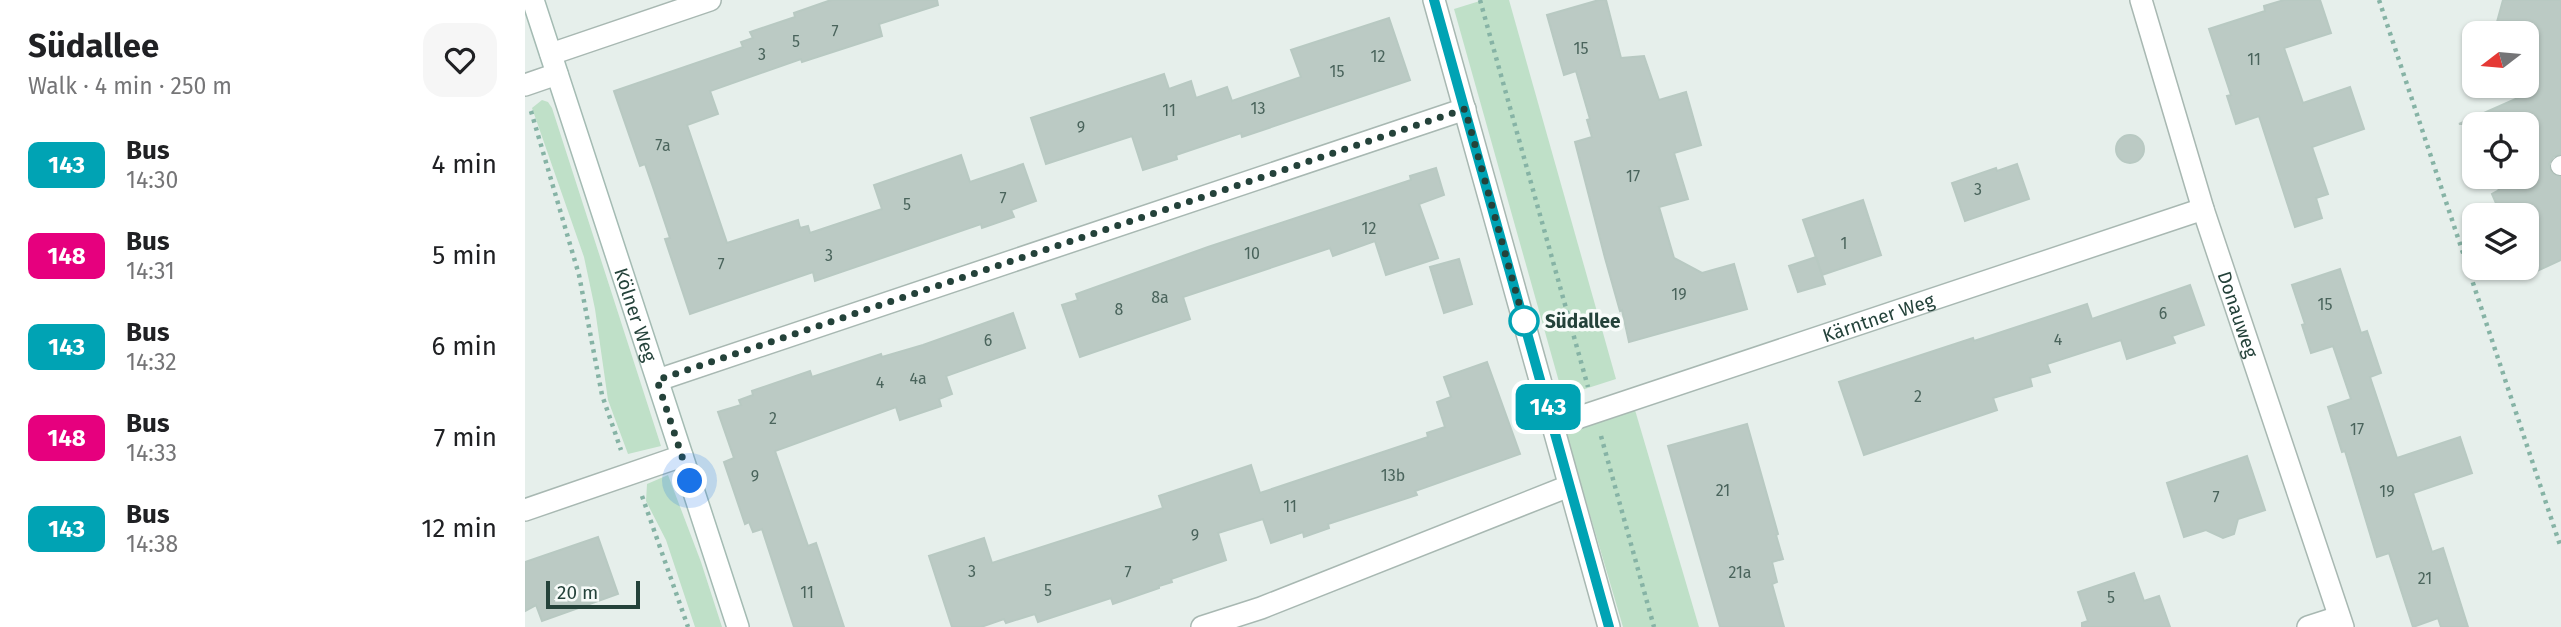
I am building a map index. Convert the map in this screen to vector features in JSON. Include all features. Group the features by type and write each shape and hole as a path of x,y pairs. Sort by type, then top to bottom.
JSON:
{"street":[{"name":"Kölner Weg","path":"533,0 738,627"},
{"path":"525,85 554,64 710,0"},
{"path":"1434,0 1609,627"},
{"name":"Donauweg","path":"2141,0 2203,209 2341,622"},
{"path":"657,380 1465,109"},
{"name":"Kärntner Weg","path":"1553,426 2203,209"},
{"path":"525,510 682,456"},
{"path":"1202,627 1261,608 1569,486"},
{"path":"2308,627 2341,622"}],"path":[{"path":"1480,0 1654,627"},
{"path":"2379,0 2561,548"},
{"path":"530,109 579,275 602,395 688,627"}],"green space":[{"path":"1483,0 1509,0 1616,379 1563,396 1454,9"},
{"path":"542,100 548,102 552,108 661,446 628,454 608,400 595,309 584,257 532,108"},
{"path":"1635,410 1699,627 1623,627 1566,433"},
{"path":"668,475 722,627 695,627 666,540 646,501 647,484"}],"building":[{"path":"831,0 937,0 938,5 879,24 882,36 802,62 801,59 710,91 718,114 687,125 727,243 798,220 800,228 808,226 810,233 882,209 874,185 961,155 970,182 1023,164 1036,201 1011,210 1014,217 982,228 981,224 815,281 813,272 690,314 665,239 670,238 654,190 645,164 640,166 614,91 743,47 741,42 753,38 750,32 795,17 794,13"},
{"path":"1606,0 1621,58 1644,56 1659,100 1686,92 1701,145 1674,153 1688,199 1659,207 1674,258 1702,273 1734,264 1747,309 1629,342 1575,142 1592,137 1587,120 1590,119 1576,71 1564,75 1547,15"},
{"path":"2284,0 2320,0 2331,33 2284,48 2303,103 2350,87 2364,129 2312,147 2328,194 2316,198 2322,218 2295,227 2259,116 2236,124 2227,96 2231,95 2209,29 2265,11 2264,6"},
{"path":"2503,0 2561,0 2561,154 2553,157 2549,164 2552,173 2561,177 2561,260 2539,270 2539,203 2496,203 2492,194 2499,189 2539,189 2539,112 2486,112 2518,98 2539,98 2539,21 2497,21"},
{"path":"1389,18 1410,80 1242,137 1241,133 1176,155 1177,159 1143,170 1132,136 1046,164 1031,118 1164,74 1169,89 1191,81 1196,98 1227,87 1232,101 1301,77 1291,50"},
{"path":"2130,135 2140,139 2144,149 2140,159 2130,163 2120,159 2116,149 2120,139"},
{"path":"2017,164 2029,199 1965,221 1952,183"},
{"path":"1436,168 1444,195 1419,204 1438,258 1386,275 1375,241 1333,256 1330,248 1183,297 1190,319 1080,357 1062,305 1078,300 1076,294 1411,180 1410,176"},
{"path":"1863,200 1881,255 1822,275 1803,220"},
{"path":"1816,257 1825,284 1798,292 1789,266"},
{"path":"1459,259 1472,304 1444,313 1430,267"},
{"path":"2340,269 2361,333 2367,331 2381,373 2370,377 2397,458 2460,437 2472,473 2413,493 2432,552 2443,548 2468,627 2441,627 2438,618 2413,627 2389,553 2377,557 2345,451 2342,452 2328,407 2351,399 2333,346 2311,353 2292,285"},
{"path":"2190,285 2204,325 2172,336 2175,343 2127,359 2121,340 2047,364 2050,372 2030,378 2032,386 1993,398 1997,410 1864,455 1839,382 2087,304 2092,319"},
{"path":"1013,313 1025,348 946,376 952,394 939,399 941,406 900,420 896,407 775,451 808,546 816,543 844,627 794,627 762,529 753,532 749,522 745,524 724,462 734,458 718,412 741,405 739,400 753,395 752,391 810,371 812,377 881,354 882,357"},
{"path":"1487,362 1520,454 1415,491 1417,495 1328,524 1329,528 1304,537 1303,532 1271,543 1263,519 1218,533 1226,560 1171,579 1172,582 1159,588 1113,604 1111,598 1038,622 1035,614 1006,623 1004,619 981,627 952,627 929,556 984,538 992,563 1163,508 1159,496 1251,465 1260,493 1428,437 1427,433 1445,427 1437,402 1451,397 1444,377"},
{"path":"1747,424 1783,559 1772,562 1777,582 1772,584 1784,627 1720,627 1668,446"},
{"path":"2247,456 2265,510 2238,519 2234,534 2223,538 2206,530 2184,537 2167,483"},
{"path":"598,537 618,594 542,621 536,605 525,611 525,562"},
{"path":"2134,573 2144,601 2159,596 2170,627 2082,627 2082,623 2088,621 2078,592"}],"bus line":[{"name":"143","path":"1434,0 1609,627"}],"place":[{"name":"Südallee","path":"1524,321"}],"route":[{"path":"690,481 657,380 1465,109 1524,321"}]}
